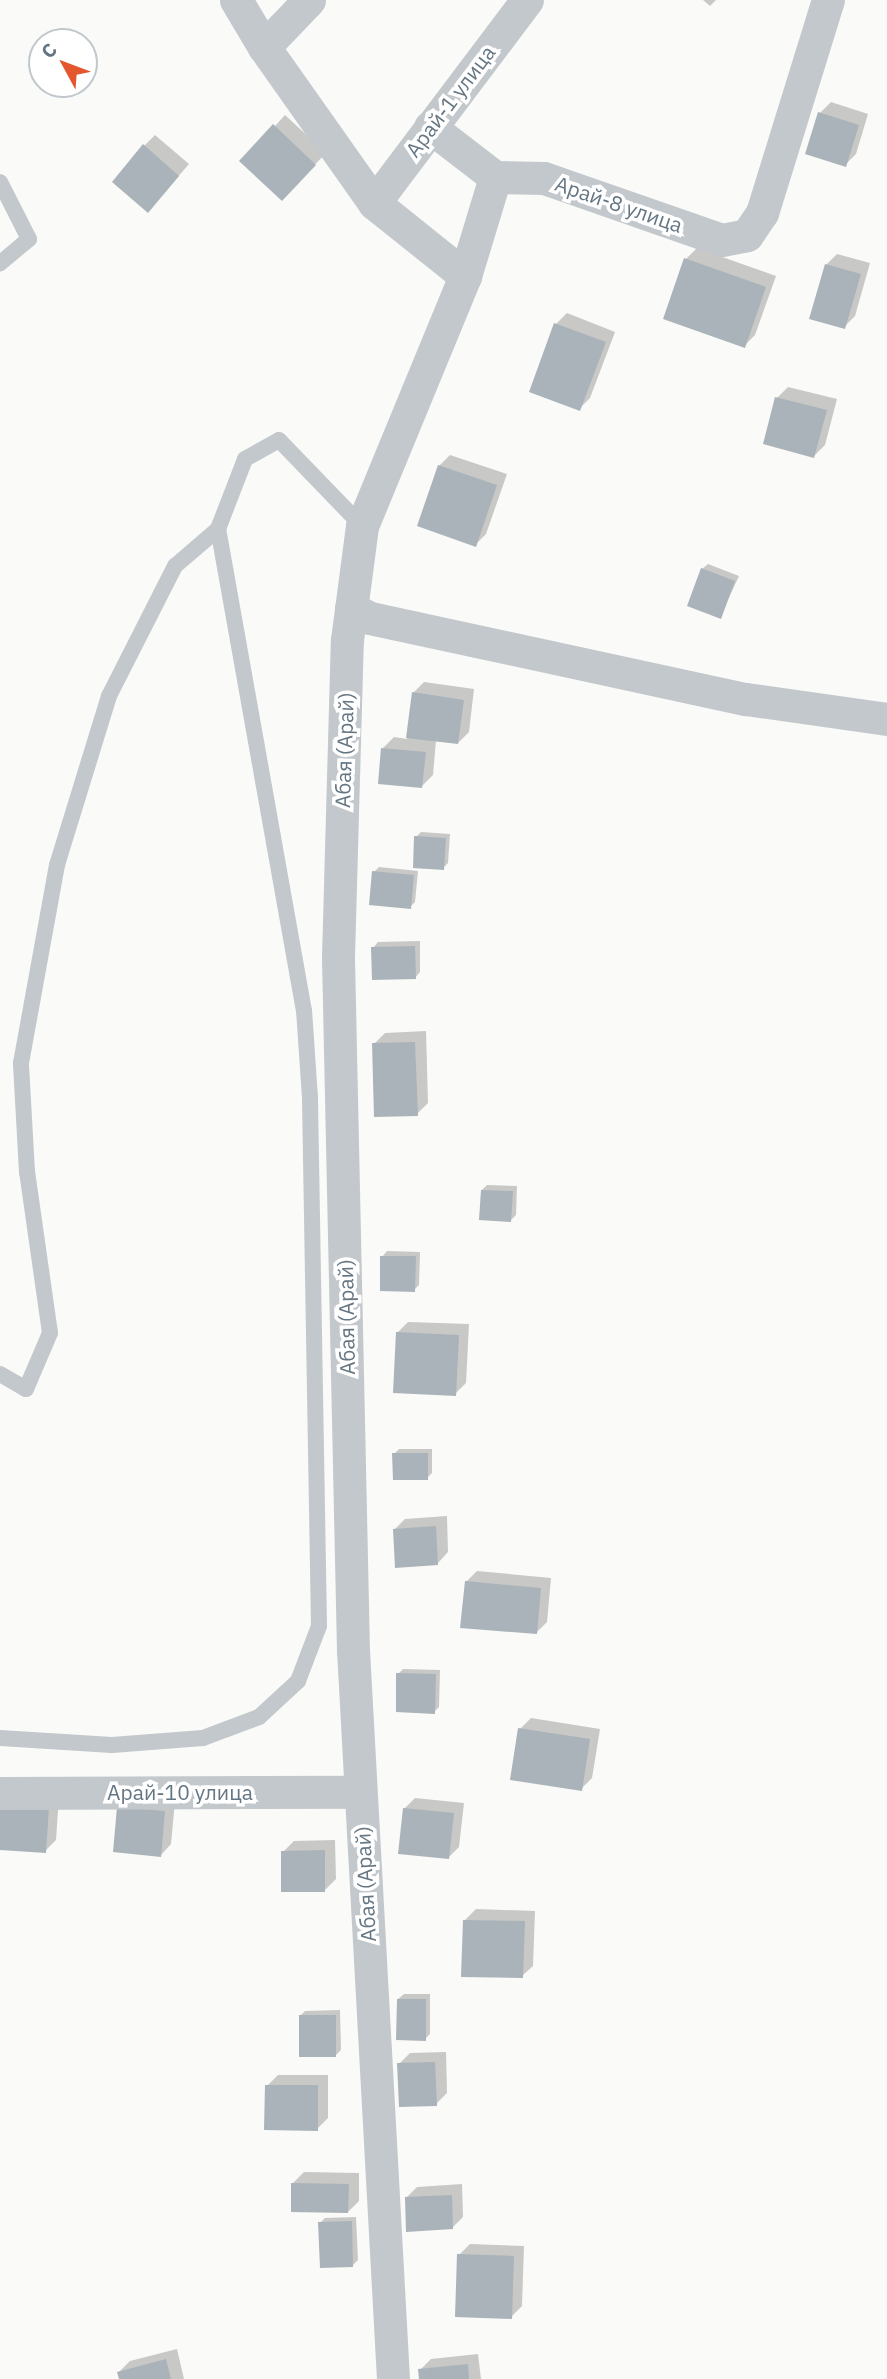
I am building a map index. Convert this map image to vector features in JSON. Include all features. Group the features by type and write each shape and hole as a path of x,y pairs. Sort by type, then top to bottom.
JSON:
{"street":[{"path":"236,0 264,47 374,203 465,276 495,177 430,127"},
{"path":"264,47 309,0"},
{"name":"Арай-1 улица","path":"374,203 527,0"},
{"name":"Арай-8 улица","path":"495,177 544,178 722,240 747,234 762,213 828,0"},
{"name":"Абая (Арай)","path":"393,2379 353,1651 338,957 351,608 362,526 465,276"},
{"path":"351,608 370,618 746,699 887,719"},
{"name":"Арай-10 улица","path":"0,1793 360,1792"}],"lane":[{"path":"0,181 29,239 0,263"},
{"path":"0,1374 26,1389 50,1333 27,1172 21,1063 57,865 109,696 176,566 218,529 245,459 279,440 362,526"},
{"path":"0,1738 112,1745 203,1738 259,1717 298,1681 319,1626 310,1098 304,1011 218,529"}],"building":[{"path":"818,112 859,125 846,167 805,154"},
{"path":"273,124 316,165 282,201 239,161"},
{"path":"143,144 179,176 148,213 112,182"},
{"path":"684,258 766,287 745,348 663,319"},
{"path":"825,264 861,274 845,329 809,319"},
{"path":"554,323 606,342 580,411 529,392"},
{"path":"775,397 827,410 814,458 763,444"},
{"path":"438,465 497,485 476,547 417,526"},
{"path":"701,568 735,581 721,619 687,606"},
{"path":"412,692 464,700 458,744 406,738"},
{"path":"381,748 426,752 422,788 378,784"},
{"path":"414,836 446,838 444,870 413,868"},
{"path":"372,871 414,875 411,909 369,905"},
{"path":"415,946 416,979 372,980 371,947"},
{"path":"415,1042 418,1116 374,1117 372,1043"},
{"path":"481,1190 513,1191 511,1222 479,1220"},
{"path":"380,1256 416,1256 415,1292 380,1291"},
{"path":"396,1332 459,1335 456,1396 393,1393"},
{"path":"392,1453 428,1453 428,1480 393,1480"},
{"path":"436,1526 438,1565 395,1568 393,1529"},
{"path":"465,1581 541,1588 537,1634 460,1628"},
{"path":"396,1673 436,1674 435,1714 396,1712"},
{"path":"518,1728 590,1739 582,1791 510,1780"},
{"path":"0,1803 49,1806 46,1853 0,1850"},
{"path":"117,1807 165,1811 161,1857 113,1852"},
{"path":"403,1808 454,1813 449,1859 398,1854"},
{"path":"325,1850 325,1892 281,1892 281,1851"},
{"path":"463,1920 525,1921 523,1978 461,1977"},
{"path":"397,1999 426,1999 426,2041 396,2040"},
{"path":"299,2015 336,2015 336,2057 299,2057"},
{"path":"435,2062 437,2106 399,2107 397,2063"},
{"path":"265,2085 318,2085 318,2131 264,2130"},
{"path":"291,2183 349,2184 348,2213 291,2212"},
{"path":"452,2195 453,2229 406,2232 405,2197"},
{"path":"352,2221 353,2267 320,2268 318,2222"},
{"path":"457,2254 514,2256 512,2319 455,2317"},
{"path":"166,2359 171,2379 119,2379 117,2372"},
{"path":"468,2364 469,2379 419,2379 418,2369"}]}
